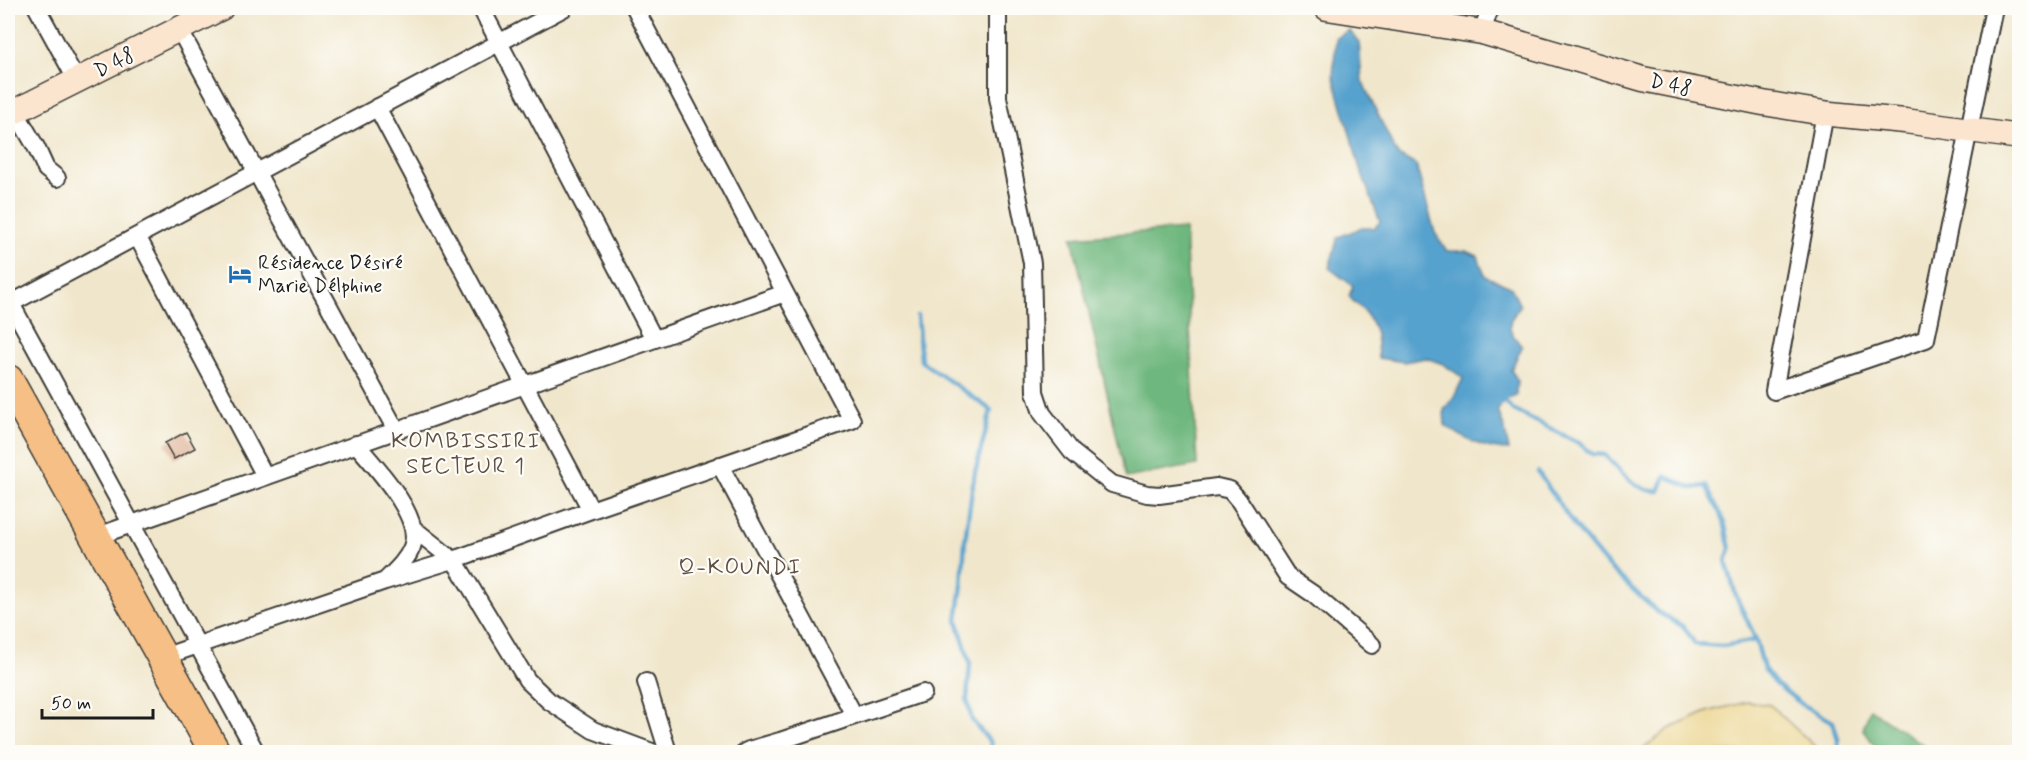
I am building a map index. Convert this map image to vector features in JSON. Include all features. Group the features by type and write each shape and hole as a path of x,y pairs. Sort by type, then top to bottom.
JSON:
{"highway":[{"path":"8,380 214,753"}],"street":[{"path":"37,8 76,81"},
{"name":"D 48","path":"11,113 221,8"},
{"path":"481,8 654,339"},
{"path":"256,753 9,302 564,8"},
{"path":"163,657 453,560 852,420 635,8"},
{"path":"998,8 998,98 1032,263 1035,392 1042,413 1072,452 1112,484 1153,494 1217,487 1230,490 1288,577 1313,594 1372,645"},
{"path":"1482,32 1490,8"},
{"path":"1825,113 1774,391 1926,339 1994,8"},
{"name":"D 48","path":"1346,11 1482,32 1643,79 1825,113 1905,121 2019,137"},
{"path":"179,29 396,430"},
{"path":"377,107 591,510"},
{"path":"11,113 36,147 46,169 57,178"},
{"path":"137,236 265,476"},
{"path":"95,537 785,293"},
{"path":"356,444 387,480 414,529 413,546 404,561 385,581"},
{"path":"720,465 854,715"},
{"path":"414,529 453,560 526,680 549,701 593,730 652,753"},
{"path":"646,682 668,753"},
{"path":"745,753 748,750 923,693"}],"green space":[{"path":"1185,229 1197,465 1126,478 1072,237"},
{"path":"1870,709 1934,752 1879,752 1863,729"}],"sand":[{"path":"1747,702 1770,705 1821,752 1639,752 1669,729 1707,712"}],"water":[{"path":"1349,30 1359,42 1362,81 1394,148 1398,155 1416,165 1435,233 1447,251 1466,251 1478,256 1485,276 1511,287 1520,306 1510,322 1511,331 1522,347 1511,370 1517,379 1516,395 1504,401 1498,410 1509,450 1500,450 1475,443 1445,425 1444,410 1455,395 1463,378 1443,364 1426,358 1404,362 1378,358 1373,326 1367,315 1349,296 1353,286 1329,268 1338,237 1361,228 1374,228 1380,222 1360,169 1333,75 1336,38"}],"building":[{"path":"186,432 195,448 174,459 165,443"}],"waterway":[{"path":"917,316 921,361 991,410 974,476 957,620 970,663 967,700 972,720 991,743 991,752"},
{"path":"1501,397 1512,409 1579,443 1592,454 1605,455 1629,479 1643,488 1659,491 1665,476 1691,488 1706,486 1724,521 1730,549 1726,561 1736,596 1756,640 1764,669 1776,684 1803,705 1833,722 1838,739 1838,752"},
{"path":"1538,472 1573,524 1607,565 1656,611 1684,627 1695,644 1723,646 1756,640"}],"place":[{"name":"Résidence Désiré Marie Délphine","path":"240,274"}],"district":[{"name":"KOMBISSIRI SECTEUR 1","path":"466,452"},
{"name":"Q-KOUNDI","path":"740,566"}]}
